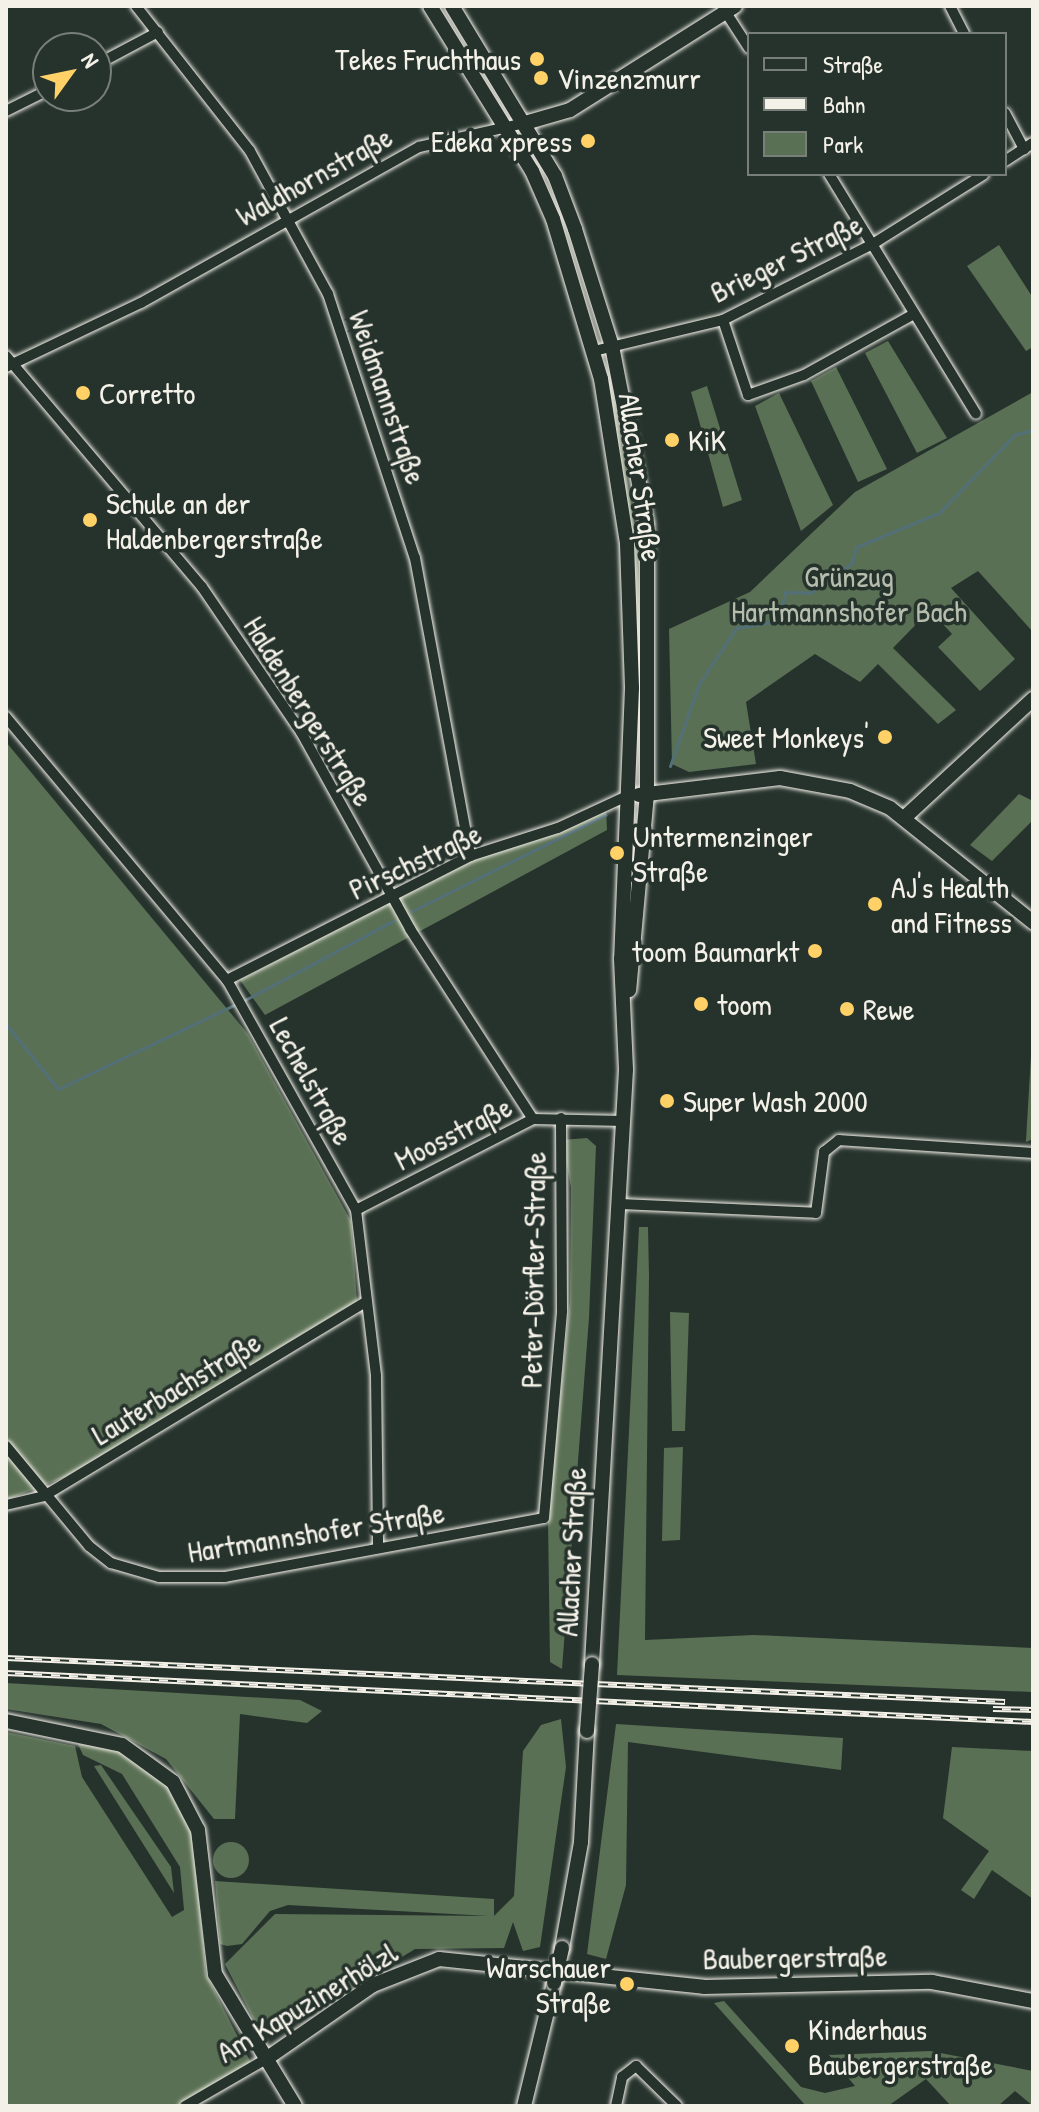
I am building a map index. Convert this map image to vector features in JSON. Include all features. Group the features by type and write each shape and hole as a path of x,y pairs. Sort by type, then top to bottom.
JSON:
{"main road":[{"name":"Allacher Straße","path":"430,6 545,197 594,351 627,544 627,796 621,959 628,994"},
{"name":"Allacher Straße","path":"452,6 525,123 559,185 612,346 649,541 647,794 628,994 620,1204 581,1842 562,1948 524,2106"},
{"name":"Waldhornstraße","path":"525,123 570,110 728,8"},
{"path":"904,818 1033,699"},
{"path":"627,796 797,779 864,796 904,818 1033,922"},
{"path":"6,1721 122,1745 173,1782 198,1830 215,1974 295,2106"},
{"name":"Am Kapuzinerhölzl","path":"266,2059 373,1985 422,1962 555,1975"},
{"name":"Baubergerstraße","path":"555,1975 704,1987 932,1982 1033,2001"}],"street":[{"name":"Weidmannstraße","path":"136,6 250,151 328,294 415,558 470,856"},
{"path":"950,6 963,32"},
{"path":"728,8 747,44"},
{"path":"112,56 158,32"},
{"path":"6,111 32,98"},
{"path":"1007,116 1028,146 1007,160"},
{"name":"Waldhornstraße","path":"8,362 289,219 431,142 525,123"},
{"path":"830,176 976,414"},
{"name":"Brieger Straße","path":"594,351 723,320 871,245 981,176"},
{"path":"723,320 748,395 804,375 914,314"},
{"name":"Haldenbergerstraße","path":"8,362 202,587 301,732 392,897 533,1119"},
{"name":"Lechelstraße","path":"6,717 227,980 356,1210 376,1376 378,1547"},
{"name":"Pirschstraße","path":"227,980 470,856 558,828 627,796"},
{"name":"Peter-Dörfler-Straße","path":"544,1518 562,1311 561,1118"},
{"name":"Moosstraße","path":"356,1210 533,1119 624,1121"},
{"path":"620,1204 811,1213 820,1207 824,1152 839,1140 1032,1152"},
{"name":"Lauterbachstraße","path":"6,1505 44,1496 366,1302"},
{"name":"Hartmannshofer Straße","path":"6,1446 44,1496 111,1563 159,1577 225,1577 544,1518"},
{"name":"Am Kapuzinerhölzl","path":"185,2106 266,2059"},
{"path":"616,2106 622,2077 636,2066 677,2106"}],"green space":[{"path":"999,245 1033,298 1033,347 1026,351 967,266"},
{"path":"888,341 947,438 917,453 865,353"},
{"path":"836,367 887,469 858,482 811,381"},
{"path":"611,381 637,541 641,659 635,776 638,658 604,382"},
{"path":"707,386 742,500 723,507 691,392"},
{"name":"Grünzug Hartmannshofer Bach","path":"1033,392 1033,632 978,571 951,588 1015,659 980,691 938,647 952,634 930,610 893,648 956,710 938,724 878,664 860,682 815,654 746,702 756,764 689,772 672,764 669,629 750,592 855,492"},
{"path":"779,393 833,505 801,531 755,406"},
{"path":"6,742 248,1034 351,1221 357,1301 68,1476 6,1500"},
{"path":"1019,794 1033,801 1033,820 992,861 970,845"},
{"path":"606,809 607,830 265,1015 240,980 472,858"},
{"path":"1033,1022 1033,1139 1026,1142 1026,1140"},
{"path":"587,1138 596,1146 589,1318 562,1669 550,1662 548,1520 570,1301 571,1187 562,1140"},
{"path":"639,1227 648,1227 649,1275 645,1640 754,1635 1033,1648 1033,1692 617,1675"},
{"path":"670,1312 689,1313 685,1431 672,1431"},
{"path":"683,1447 680,1540 662,1541 664,1448"},
{"path":"6,1683 300,1700 322,1711 307,1723 240,1714 235,1819 214,1819 166,1759 101,1724 6,1709"},
{"path":"561,1719 566,1767 540,1947 523,1951 513,1922 504,1948 415,1949 277,2034 259,2030 225,1964 275,1914 489,1916 288,1905 270,1911 242,1944 227,1946 220,1944 215,1881 494,1899 494,1916 514,1896 523,1751 541,1725"},
{"path":"616,1724 843,1738 841,1770 628,1742 626,1885 606,1959 587,1954"},
{"path":"6,1732 75,1746 82,1777 172,1917 184,1910 180,1867 122,1774 83,1755 78,1744 118,1748 166,1780 192,1825 206,1974 252,2065 181,2106 6,2106"},
{"path":"952,1747 1033,1751 1033,1899 992,1870 974,1899 961,1890 989,1851 943,1818"},
{"path":"101,1765 171,1867 174,1893 94,1766"},
{"path":"231,1842 244,1847 249,1860 244,1873 231,1878 218,1873 213,1860 218,1847"},
{"path":"724,2001 801,2087 825,2093 855,2086 829,2055 930,2051 1033,2071 1033,2106 1015,2091 998,2106 951,2106 926,2079 888,2106 806,2106 714,2003"}],"waterway":[{"path":"670,766 699,684 736,628 779,621 785,592 810,593 852,563 856,547 939,513 1014,435 1033,430"},
{"path":"412,911 605,815"},
{"path":"245,1000 393,921"},
{"path":"6,1024 58,1089 236,1004"}],"railway":[{"path":"6,1658 1005,1702"},
{"path":"6,1673 1033,1722"},
{"path":"993,1709 1033,1710"}],"place":[{"name":"Tekes Fruchthaus","path":"537,59"},
{"name":"Vinzenzmurr","path":"541,78"},
{"name":"Edeka xpress","path":"588,141"},
{"name":"Corretto","path":"83,393"},
{"name":"KiK","path":"672,440"},
{"name":"Schule an der Haldenbergerstraße","path":"90,520"},
{"name":"Sweet Monkeys'","path":"885,737"},
{"name":"Untermenzinger Straße","path":"617,853"},
{"name":"AJ's Health and Fitness","path":"875,904"},
{"name":"toom Baumarkt","path":"815,951"},
{"name":"toom","path":"701,1004"},
{"name":"Rewe","path":"847,1009"},
{"name":"Super Wash 2000","path":"667,1101"},
{"name":"Warschauer Straße","path":"627,1984"},
{"name":"Kinderhaus Baubergerstraße","path":"792,2046"}]}
